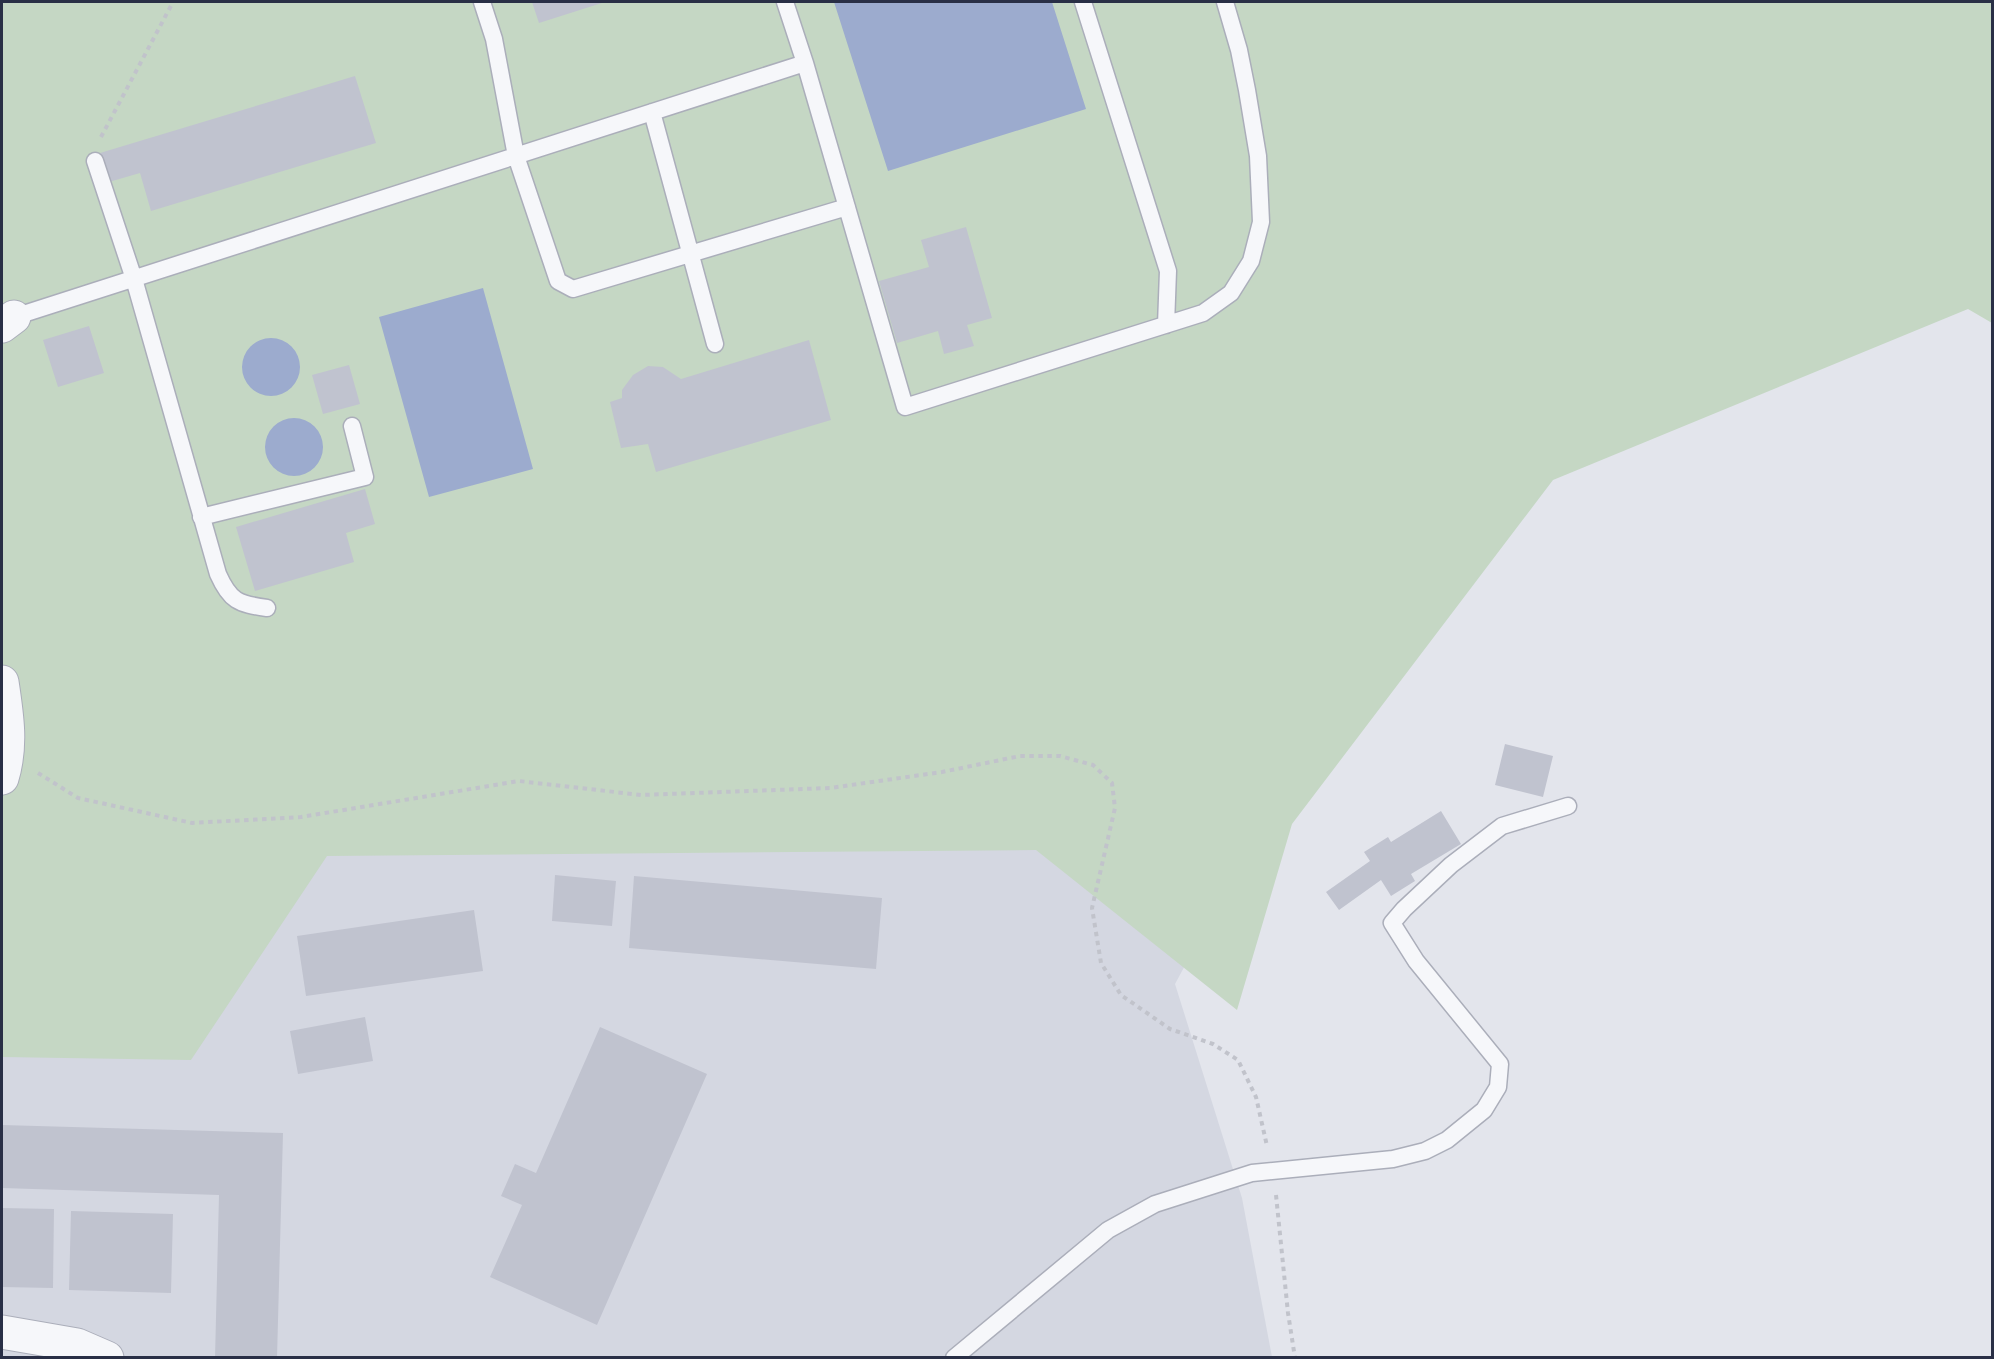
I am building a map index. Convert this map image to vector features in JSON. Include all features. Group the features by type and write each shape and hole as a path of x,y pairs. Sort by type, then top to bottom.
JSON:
{"street":[{"path":"2,682 8,722 4,766"},
{"path":"2,1332 77,1345 107,1358"}],"lane":[{"path":"482,2 494,39 516,156 558,281 573,289 847,207"},
{"path":"785,2 805,63 905,407 1203,313 1231,293 1251,261 1261,222 1258,156 1239,50 1225,2"},
{"path":"1083,2 1168,271 1166,325"},
{"path":"8,322 134,279 805,63"},
{"path":"652,112 715,344"},
{"path":"95,161 134,279 218,574 225,591 243,605 267,608"},
{"path":"201,517 365,477 352,426"},
{"path":"954,1358 1108,1230 1155,1204 1252,1173 1392,1159 1425,1151 1447,1140 1484,1110 1498,1087 1500,1064 1416,961 1392,923 1451,865 1502,826 1568,806"}],"path":[{"path":"95,161 95,150 173,2"},
{"path":"4,766 78,798 192,823 301,817 519,781 641,795 830,788 942,772 1020,756 1060,756 1093,765 1112,783 1115,808 1092,908 1101,963 1121,995 1170,1029 1213,1044 1238,1060 1256,1097 1272,1171 1280,1221 1288,1313 1295,1358"}],"shaded area":[{"path":"2,2 1281,788 1175,984 1242,1198 1272,1357 2,1358"}],"green space":[{"path":"2,2 1992,2 1992,323 1968,309 1553,480 1292,824 1237,1010 1036,850 327,856 191,1060 2,1057"}],"water":[{"path":"834,2 1052,2 1086,109 888,171"},
{"path":"483,288 533,469 429,497 379,317"},
{"path":"265,338 277,338 292,346 300,361 300,373 292,388 277,396 265,396 250,388 242,373 242,361 250,346"},
{"path":"288,418 300,418 315,426 323,441 323,453 315,468 300,476 288,476 273,468 265,453 265,441 273,426"}],"building":[{"path":"532,2 605,2 539,23"},
{"path":"355,76 376,143 151,211 140,173 109,182 100,153"},
{"path":"966,227 992,318 967,325 974,346 944,354 938,331 897,343 879,281 929,267 921,240"},
{"path":"89,326 104,373 58,387 43,340"},
{"path":"809,340 831,420 656,472 648,444 621,448 610,402 622,398 622,390 633,375 648,366 663,367 681,379"},
{"path":"349,365 360,404 323,414 312,375"},
{"path":"365,489 375,524 346,533 354,562 255,591 236,527"},
{"path":"1505,744 1553,756 1543,797 1495,785"},
{"path":"1441,811 1461,844 1411,874 1415,881 1391,896 1381,880 1339,910 1326,892 1370,861 1364,852 1388,837 1391,842"},
{"path":"555,875 616,881 612,926 552,921"},
{"path":"634,876 882,898 876,969 629,948"},
{"path":"474,910 483,971 306,996 297,936"},
{"path":"365,1017 373,1061 298,1074 290,1031"},
{"path":"600,1027 707,1074 597,1325 490,1277 522,1205 501,1196 515,1164 536,1173"},
{"path":"2,1125 283,1133 277,1358 215,1358 219,1195 2,1188"},
{"path":"2,1208 54,1209 53,1288 2,1287"},
{"path":"71,1211 173,1214 171,1293 69,1290"}]}
